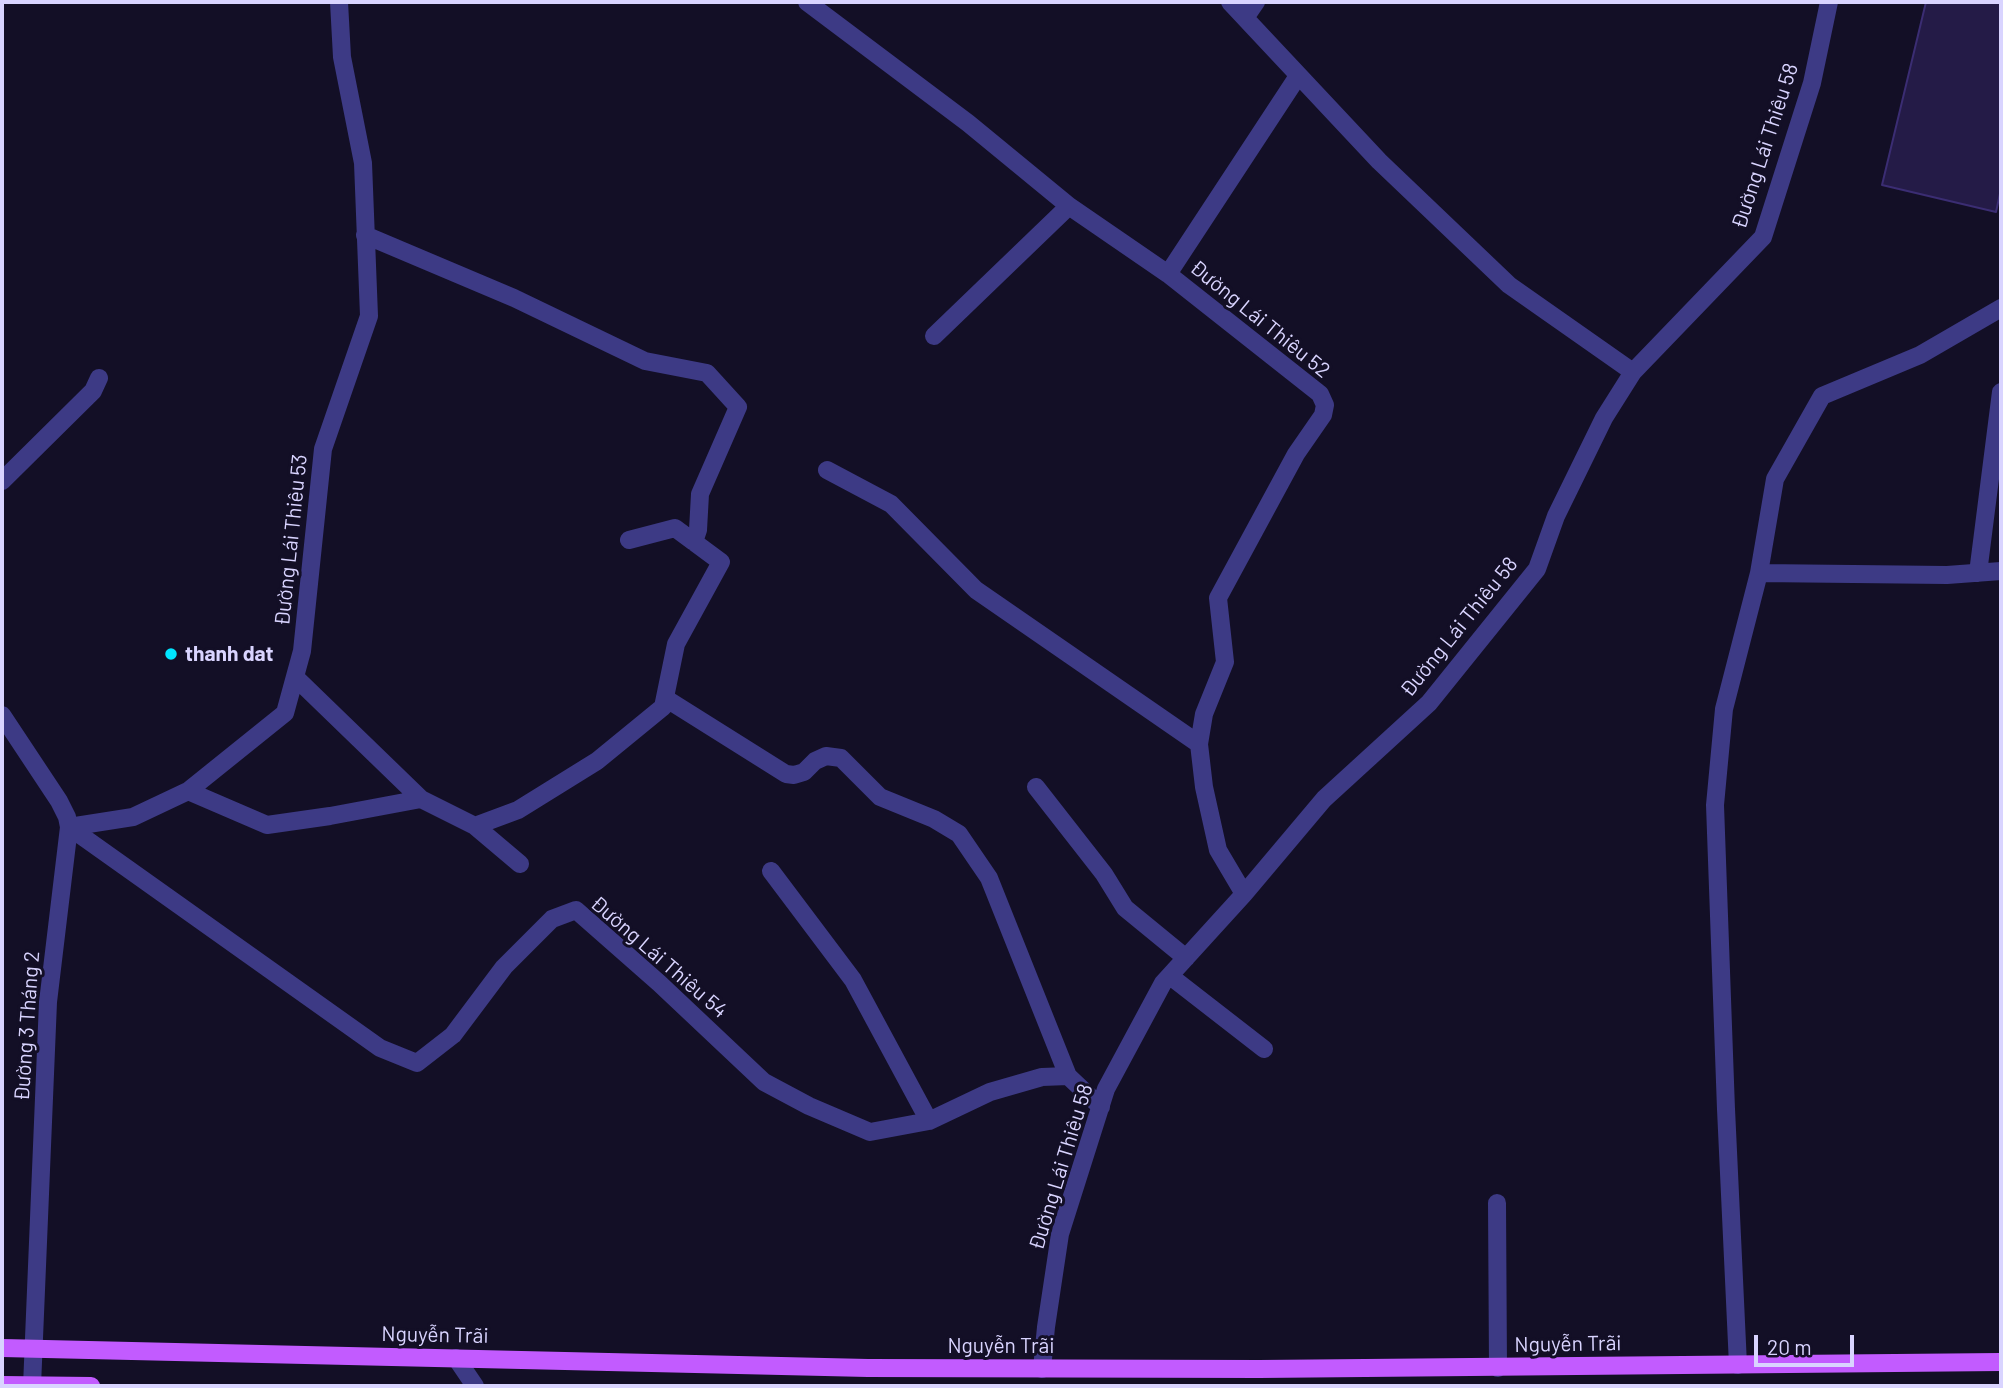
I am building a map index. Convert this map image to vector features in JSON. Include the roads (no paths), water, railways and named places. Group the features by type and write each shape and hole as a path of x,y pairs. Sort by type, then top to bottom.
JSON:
{"main road":[{"name":"Nguyễn Trãi","path":"2,1348 868,1368 1042,1369 1260,1378 1499,1368 2001,1362"},
{"path":"2,1385 91,1386"}],"street":[{"name":"Đường Lái Thiêu 53","path":"69,832 133,817 188,791 285,713 302,651 323,449 369,316 363,163 342,57 339,2"},
{"name":"Đường Lái Thiêu 52","path":"807,2 968,123 1069,206 1168,274 1320,394 1325,405 1323,415 1296,454 1217,598 1225,662 1204,714 1199,744 1204,787 1218,850 1244,894"},
{"path":"1230,2 1379,162 1509,285 1633,372"},
{"path":"1245,18 1256,2"},
{"name":"Đường Lái Thiêu 58","path":"1042,1369 1060,1234 1106,1089 1163,983 1244,894 1324,799 1430,703 1537,569 1556,516 1604,418 1633,372 1763,237 1812,83 1829,2"},
{"path":"1168,274 1298,76"},
{"path":"934,336 1069,206"},
{"path":"365,235 514,298 645,361 707,373 738,407 700,494 698,530 694,542"},
{"path":"1738,1365 1715,805 1724,709 1759,573 1775,479 1822,396 1920,355 2001,308"},
{"path":"2,481 93,391 99,378"},
{"path":"1978,573 2001,392"},
{"path":"827,470 891,504 976,590 1199,744"},
{"path":"475,826 518,810 597,761 663,707 676,644 721,562 675,528 629,540"},
{"path":"1759,573 1947,575 2001,571"},
{"path":"295,677 421,799 475,826 520,864"},
{"path":"665,698 786,774 804,772 815,761 826,756 841,758 880,797 934,818 959,834 989,878 1068,1076 1101,1107"},
{"path":"2,715 59,801 67,817 69,832"},
{"path":"1036,787 1104,874 1125,908 1186,958"},
{"path":"188,791 267,825 421,799"},
{"name":"Đường Lái Thiêu 54","path":"69,832 380,1048 417,1063 453,1035 504,967 552,919 576,910 659,983 764,1082 809,1107 870,1132 929,1121 990,1092 1042,1077 1068,1076"},
{"name":"Đường 3 Tháng 2","path":"32,1386 48,1002 69,832"},
{"path":"771,871 853,980 929,1121"},
{"path":"1170,975 1264,1049"},
{"path":"1497,1203 1499,1368"},
{"path":"456,1358 475,1386"}],"place":[{"name":"thanh dat","path":"171,654"}]}
